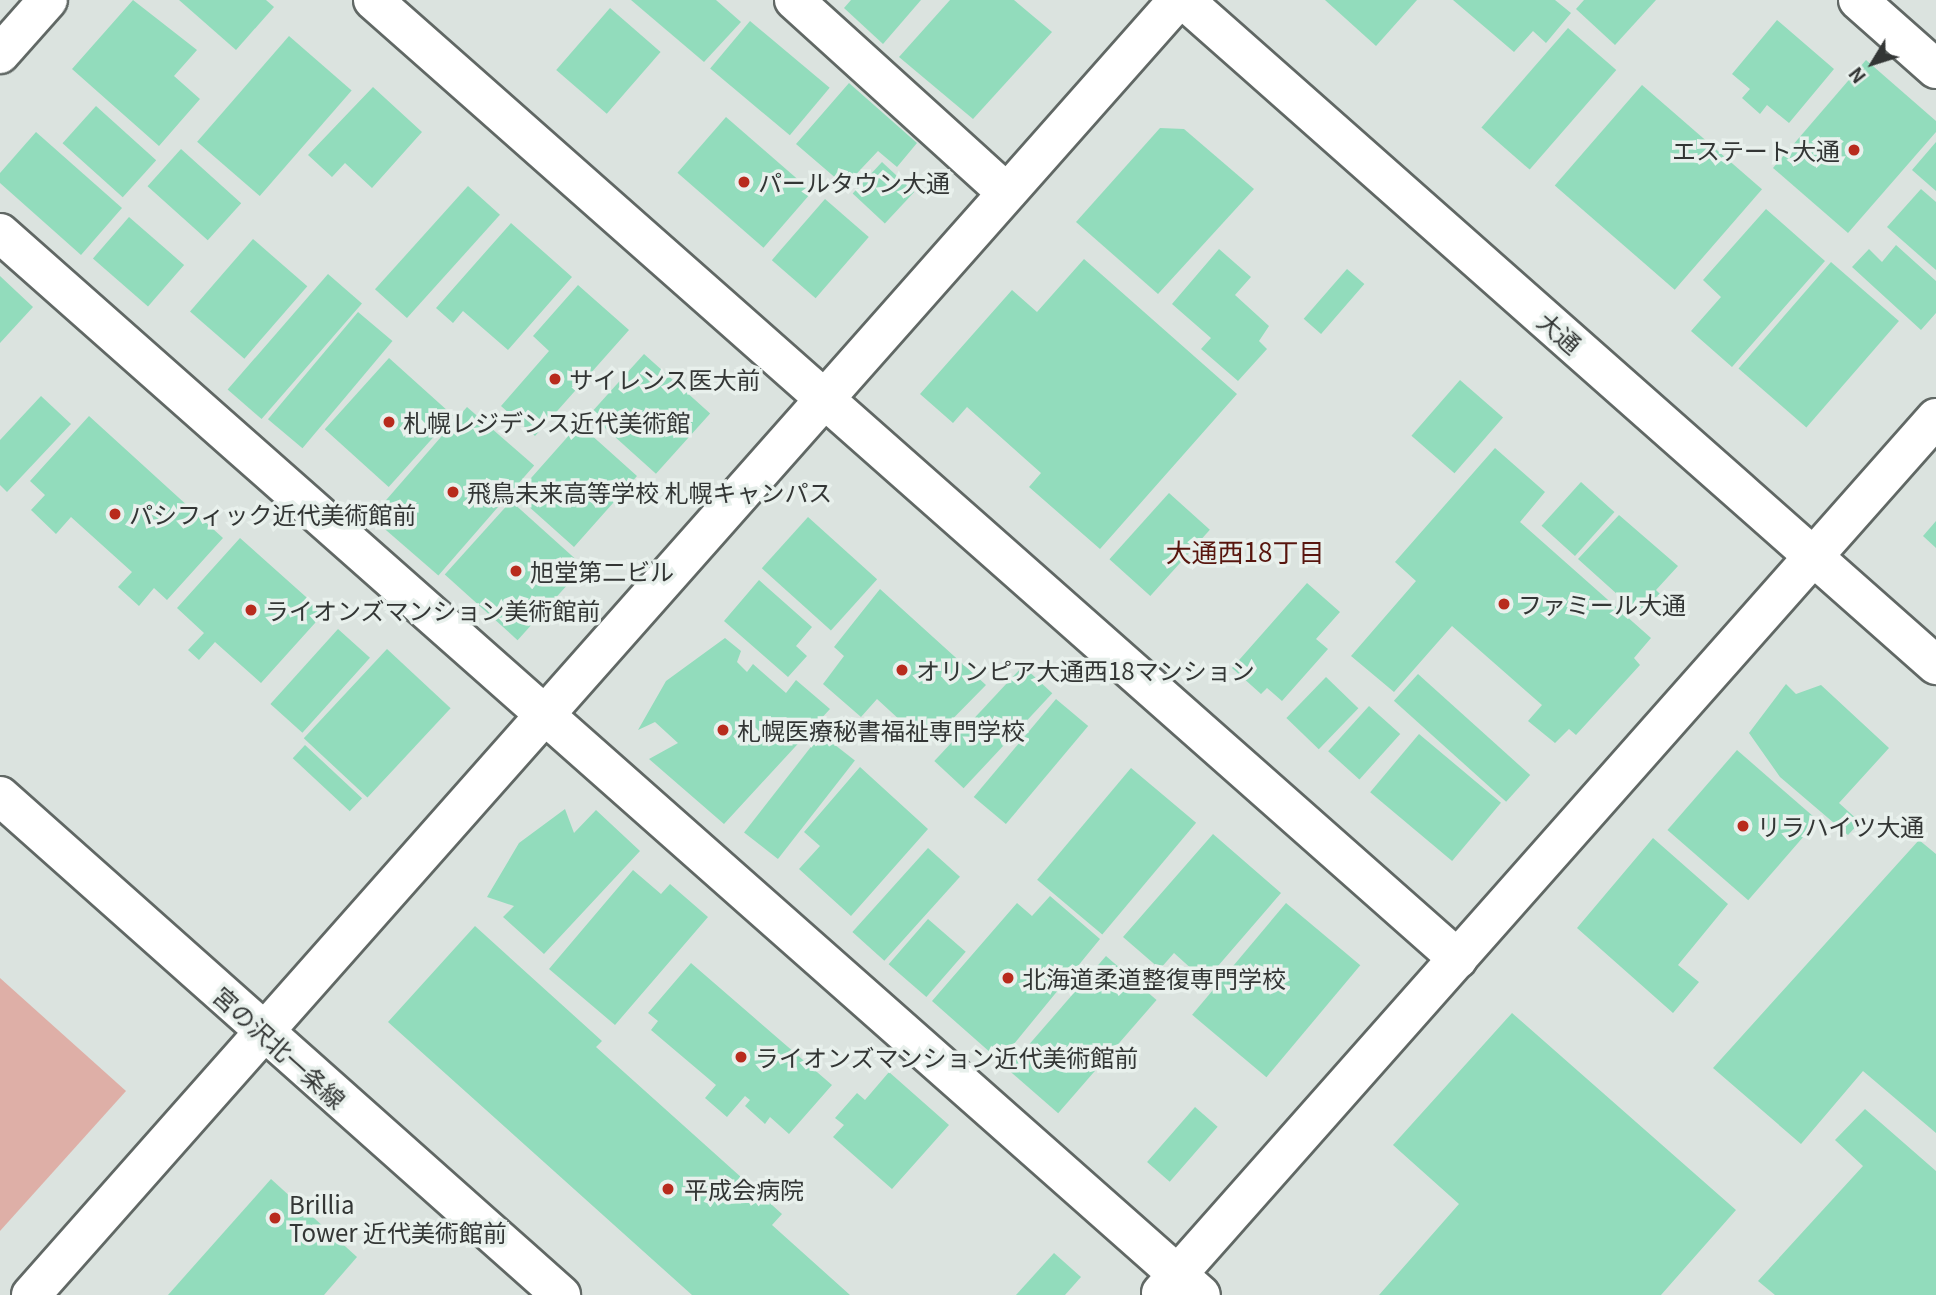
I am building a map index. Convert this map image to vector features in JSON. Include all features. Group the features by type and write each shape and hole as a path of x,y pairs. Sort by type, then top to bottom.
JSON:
{"street":[{"path":"0,54 48,0"},
{"path":"373,0 1458,959"},
{"path":"794,0 1007,193"},
{"path":"31,1295 1178,0"},
{"name":"大通","path":"1184,0 1936,665"},
{"path":"1857,0 1936,69"},
{"path":"0,233 544,716 1179,1288 1458,959 1936,418"},
{"name":"宮の沢北一条線","path":"0,796 561,1295"}],"shaded area":[{"path":"0,978 126,1091 0,1231"}],"building":[{"path":"133,0 197,50 174,76 200,99 159,146 72,69"},
{"path":"179,0 266,0 274,7 236,50"},
{"path":"631,0 716,0 741,22 704,62"},
{"path":"851,0 921,0 883,44 844,8"},
{"path":"950,0 1014,0 1052,32 973,119 899,57"},
{"path":"1325,0 1417,0 1376,46"},
{"path":"1453,0 1555,0 1571,13 1546,43 1533,31 1514,52"},
{"path":"1584,0 1656,0 1615,45 1576,9"},
{"path":"610,8 661,52 607,114 556,70"},
{"path":"1777,20 1834,69 1789,123 1767,105 1760,114 1742,98 1750,89 1732,74"},
{"path":"750,21 830,88 790,135 710,68"},
{"path":"1568,28 1616,70 1530,170 1481,128"},
{"path":"289,36 352,90 260,196 197,142"},
{"name":"エステート大通","path":"1866,60 1936,121 1936,132 1848,233 1773,168"},
{"path":"849,83 917,143 897,167 878,151 845,186 796,144"},
{"path":"1642,85 1762,189 1675,290 1555,185"},
{"path":"373,87 422,132 372,188 345,163 332,177 308,155"},
{"path":"96,106 156,160 123,197 63,143"},
{"name":"パールタウン大通","path":"726,117 812,192 763,248 677,173"},
{"path":"1160,128 1184,129 1254,189 1158,294 1076,222"},
{"path":"36,132 122,208 81,255 0,183 0,173"},
{"path":"1936,142 1936,191 1912,170"},
{"path":"181,149 241,203 208,240 148,186"},
{"path":"882,162 914,192 885,223 853,193"},
{"path":"468,186 500,215 407,318 375,289"},
{"path":"1921,189 1936,202 1936,270 1887,227"},
{"path":"825,199 869,237 816,298 772,260"},
{"path":"1766,209 1825,261 1732,367 1691,331 1721,297 1703,280"},
{"path":"129,217 184,265 148,306 93,259"},
{"path":"511,223 572,277 508,350 463,311 453,323 436,308"},
{"path":"253,239 307,286 244,359 190,311"},
{"path":"1896,245 1936,281 1936,313 1921,330 1852,267 1869,249 1882,262"},
{"path":"1219,249 1251,277 1235,295 1269,326 1259,341 1267,349 1238,381 1201,349 1211,338 1172,304"},
{"path":"1084,259 1237,394 1100,549 1029,487 1041,473 967,407 953,423 920,394 1012,290 1037,312"},
{"path":"1831,262 1899,321 1806,427 1738,368"},
{"path":"1347,269 1364,284 1321,334 1304,319"},
{"path":"328,274 362,304 262,419 228,389"},
{"path":"0,276 33,307 0,343"},
{"name":"サイレンス医大前","path":"578,285 629,330 535,436 501,406 549,351 533,336"},
{"path":"358,312 392,341 302,448 268,419"},
{"path":"644,354 710,414 656,474 590,414"},
{"name":"札幌レジデンス近代美術館","path":"389,358 453,416 389,487 325,429"},
{"path":"1460,380 1503,417 1454,473 1411,436"},
{"path":"41,396 71,424 7,492 0,485 0,440"},
{"name":"飛鳥未来高等学校 札幌キャンパス","path":"467,407 534,465 438,576 371,517"},
{"name":"パシフィック近代美術館前","path":"89,416 223,538 167,600 154,588 139,606 118,587 132,572 71,517 56,534 31,510 45,495 30,481"},
{"path":"579,424 637,476 574,547 527,505 535,496 524,486"},
{"name":"ファミール大通","path":"1495,448 1545,492 1520,522 1651,638 1634,658 1640,665 1576,735 1569,729 1555,743 1528,721 1542,705 1452,626 1394,692 1351,656 1416,581 1395,562"},
{"path":"1581,482 1614,512 1575,556 1542,526"},
{"path":"1169,493 1210,530 1150,596 1109,559"},
{"name":"旭堂第二ビル","path":"511,501 584,567 518,640 445,575"},
{"path":"1619,515 1678,566 1656,590 1660,594 1637,612 1578,559"},
{"path":"808,517 877,579 831,631 762,568"},
{"path":"1936,521 1936,548 1923,536"},
{"name":"ライオンズマンション美術館前","path":"240,538 324,613 261,683 215,642 199,660 188,650 204,633 177,608"},
{"path":"759,580 812,627 796,646 807,656 788,677 724,621"},
{"path":"1307,583 1340,612 1316,639 1328,649 1282,701 1267,688 1261,694 1232,668"},
{"name":"オリンピア大通西18マンション","path":"880,589 986,685 927,745 877,699 861,717 823,684 844,656 834,647"},
{"path":"338,629 370,658 302,733 270,704"},
{"path":"725,638 741,651 737,662 747,672 753,664 786,693 796,680 830,709 724,824 649,759 678,743 655,722 638,730 666,681"},
{"path":"387,649 451,708 367,798 304,738"},
{"path":"1023,666 1052,693 964,788 934,761"},
{"path":"1418,674 1530,775 1506,802 1394,701"},
{"path":"1326,677 1358,708 1319,749 1286,718"},
{"path":"1786,684 1796,694 1821,685 1889,748 1839,803 1860,822 1848,835 1780,777 1749,733"},
{"path":"1056,699 1088,726 1006,824 974,797"},
{"path":"1369,706 1400,734 1359,779 1328,751"},
{"path":"821,734 855,760 778,859 744,833"},
{"path":"1419,734 1501,803 1452,861 1370,792"},
{"path":"305,745 362,798 350,811 293,758"},
{"name":"リラハイツ大通","path":"1737,750 1818,820 1748,900 1667,830"},
{"path":"860,767 928,829 851,916 799,869 820,846 804,832"},
{"path":"1131,768 1196,823 1102,934 1037,880"},
{"path":"565,809 574,833 596,810 640,851 544,954 503,917 514,906 487,897 519,843"},
{"path":"1213,834 1281,893 1205,981 1174,953 1160,969 1123,937"},
{"path":"1653,838 1728,904 1678,965 1699,982 1673,1013 1577,928"},
{"path":"1919,840 1936,854 1936,1133 1863,1071 1801,1144 1713,1068"},
{"path":"928,848 960,877 884,961 852,932"},
{"path":"633,870 661,894 670,884 708,917 615,1025 549,969"},
{"path":"1050,896 1100,939 1000,1061 932,1001 1017,903 1032,916"},
{"path":"1286,903 1360,965 1266,1077 1192,1015"},
{"path":"928,919 966,952 926,997 889,964"},
{"path":"475,926 602,1041 596,1047 782,1214 772,1225 850,1295 692,1295 388,1022"},
{"path":"1106,956 1157,1000 1058,1113 1008,1069"},
{"name":"ライオンズマンション近代美術館前","path":"691,963 832,1085 789,1134 770,1117 765,1124 745,1106 750,1100 745,1096 727,1117 705,1098 716,1085 651,1030 658,1021 648,1013"},
{"path":"1512,1013 1736,1210 1661,1295 1379,1295 1459,1204 1393,1145"},
{"path":"889,1072 949,1125 892,1189 833,1137 844,1125 835,1118 857,1093 865,1100"},
{"path":"1195,1107 1218,1127 1170,1182 1147,1162"},
{"path":"1865,1109 1936,1171 1936,1295 1775,1295 1758,1281 1863,1166 1835,1140"},
{"name":"Brillia Tower 近代美術館前","path":"271,1179 357,1257 324,1295 168,1295"},
{"path":"1054,1253 1081,1277 1065,1295 1016,1295"}],"place":[{"name":"エステート大通","path":"1854,150"},
{"name":"パールタウン大通","path":"744,182"},
{"name":"サイレンス医大前","path":"555,379"},
{"name":"札幌レジデンス近代美術館","path":"389,422"},
{"name":"飛鳥未来高等学校 札幌キャンパス","path":"453,492"},
{"name":"パシフィック近代美術館前","path":"115,514"},
{"name":"旭堂第二ビル","path":"516,571"},
{"name":"ファミール大通","path":"1504,604"},
{"name":"ライオンズマンション美術館前","path":"251,610"},
{"name":"オリンピア大通西18マンション","path":"902,670"},
{"name":"札幌医療秘書福祉専門学校","path":"723,730"},
{"name":"リラハイツ大通","path":"1743,826"},
{"name":"北海道柔道整復専門学校","path":"1008,978"},
{"name":"ライオンズマンション近代美術館前","path":"741,1057"},
{"name":"平成会病院","path":"668,1189"},
{"name":"Brillia Tower 近代美術館前","path":"275,1218"}],"district":[{"name":"大通西18丁目","path":"1245,551"}]}
